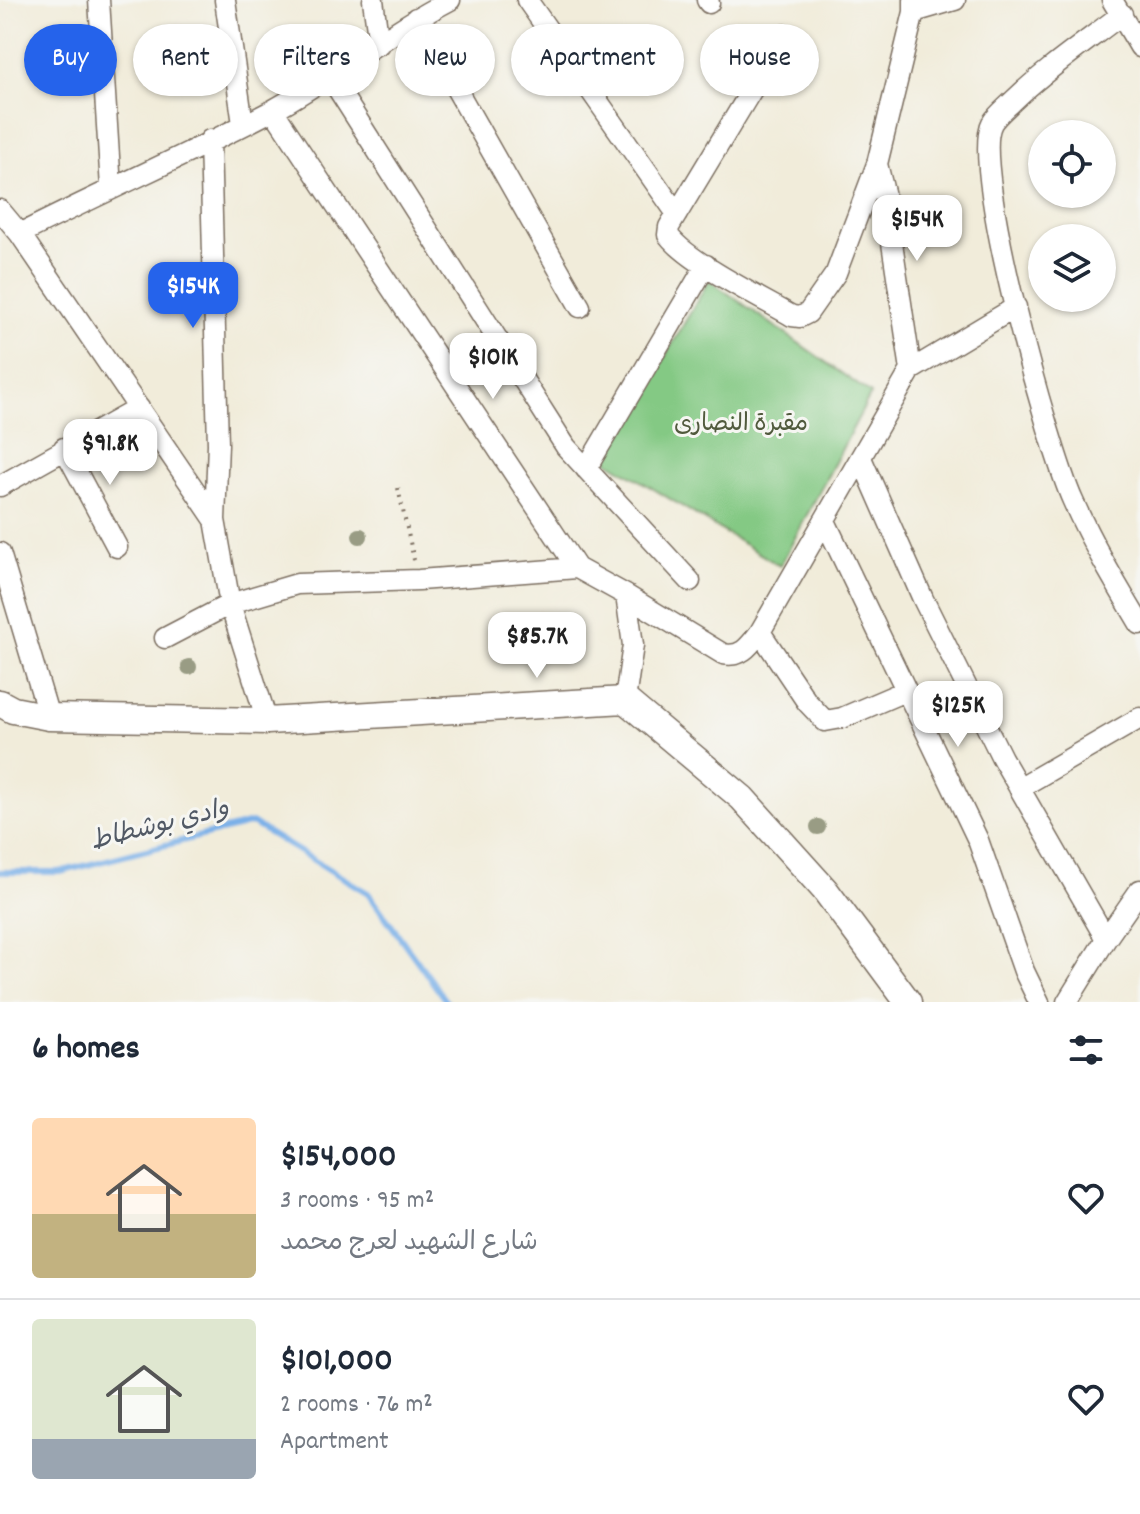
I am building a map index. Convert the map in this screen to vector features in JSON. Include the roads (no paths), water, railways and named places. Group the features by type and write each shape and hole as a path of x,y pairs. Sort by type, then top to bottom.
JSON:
{"street":[{"path":"99,0 111,188"},
{"path":"225,0 243,124"},
{"path":"373,0 376,24"},
{"path":"379,44 416,18 450,0"},
{"path":"527,0 677,214"},
{"path":"748,96 669,227 668,235 706,265 792,316 800,317 808,313 836,273 877,164 914,6 955,0"},
{"path":"1140,47 1117,7 992,123 988,152 994,210 1039,405 1072,499 1112,578 1140,624"},
{"path":"416,18 580,307"},
{"path":"20,234 174,160 295,96"},
{"path":"342,96 566,447 690,581"},
{"path":"273,110 577,568 723,654 739,654 760,632 911,370 1016,307"},
{"path":"210,140 218,444 215,520 230,604 267,721"},
{"path":"877,164 885,196 911,370"},
{"path":"0,210 20,234 215,520"},
{"path":"586,469 706,265"},
{"path":"0,486 139,408"},
{"path":"64,448 117,547"},
{"path":"861,458 923,599 1019,788 1106,939"},
{"path":"825,521 978,840 1024,971 1039,1002"},
{"path":"0,553 49,717"},
{"path":"165,638 230,604 297,584 419,580 577,568"},
{"path":"625,700 633,645 626,595"},
{"path":"760,632 807,702 825,721 842,718 905,691"},
{"path":"0,703 13,710 49,717 267,721 625,700 742,798 825,890 908,1002"},
{"path":"1019,788 1140,718"},
{"path":"1067,1002 1140,890"}],"waterway":[{"name":"وادي بوشطاط","path":"0,872 60,872 252,823 368,893 447,1002"}],"park label":[{"name":"مقبرة النصارى","path":"741,425"}]}
